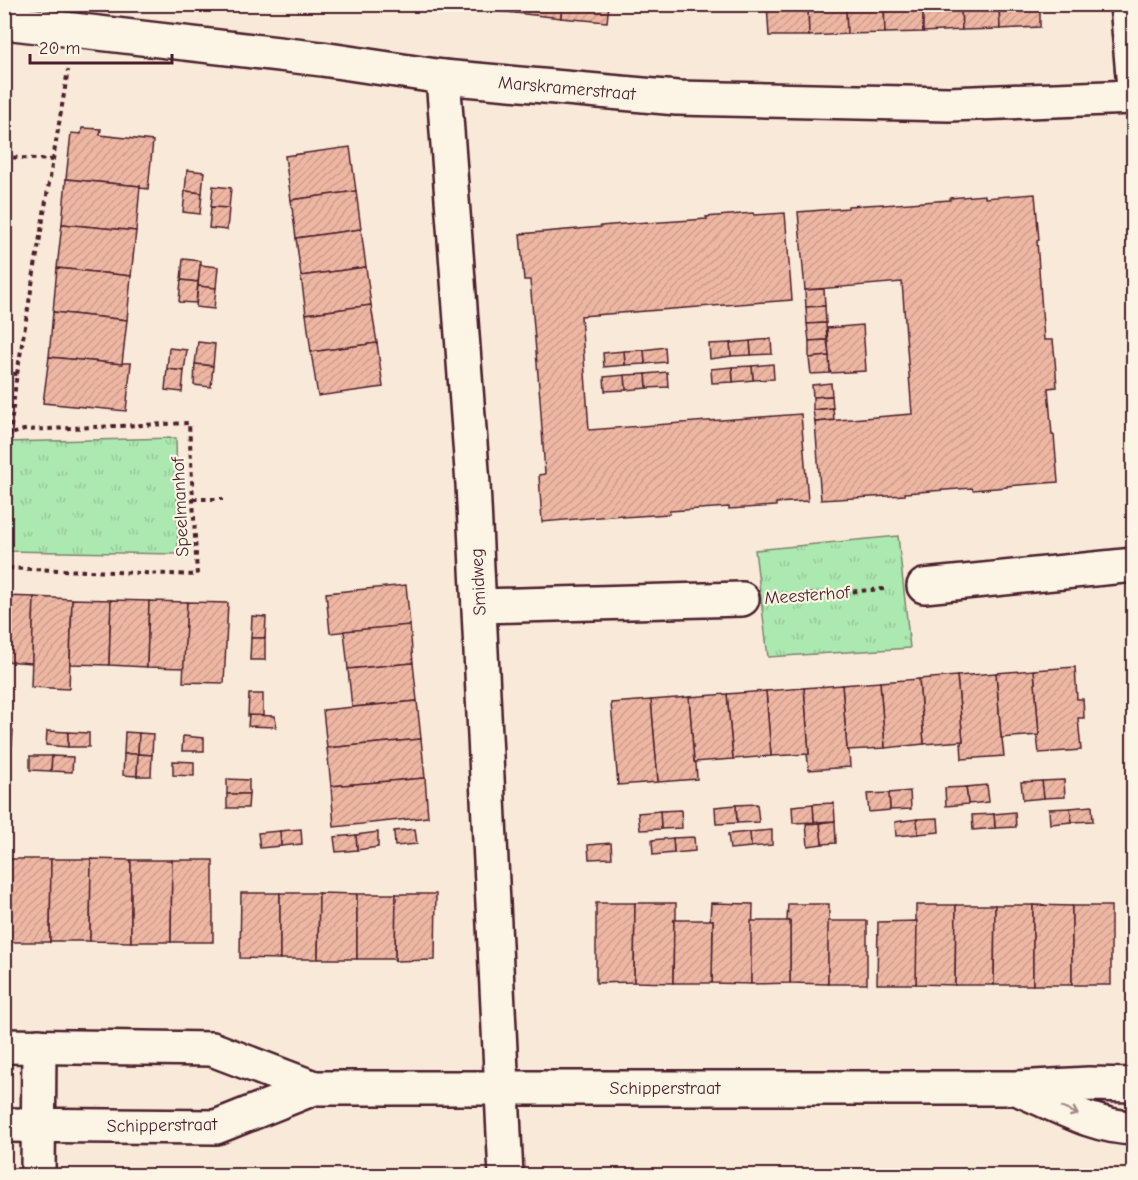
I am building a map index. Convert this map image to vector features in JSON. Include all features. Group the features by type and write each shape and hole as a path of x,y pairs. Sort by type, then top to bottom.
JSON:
{"street":[{"path":"1127,4 1134,88"},
{"name":"Marskramerstraat","path":"4,22 322,58 443,77 677,98 949,104 1134,97"},
{"name":"Smidweg","path":"443,77 474,484 506,1176"},
{"path":"924,586 1134,565"},
{"name":"Meesterhof","path":"479,606 742,599"},
{"name":"Schipperstraat","path":"4,1046 212,1048 314,1088 1016,1088 1089,1084 1134,1085"},
{"path":"38,1176 39,1046"},
{"name":"Schipperstraat","path":"4,1125 216,1128 314,1088"},
{"name":"Schipperstraat","path":"1016,1088 1096,1122 1115,1127 1134,1128"}],"path":[{"path":"4,490 18,374 75,31"},
{"path":"4,157 53,160"},
{"path":"4,373 18,374"},
{"name":"Speelmanhof","path":"4,434 24,430 189,423 197,575 4,568"},
{"path":"193,499 223,499"},
{"name":"Meesterhof","path":"742,599 924,586"}],"green space":[{"path":"176,438 178,554 5,551 5,442"},
{"path":"898,536 910,648 768,657 755,550"}],"building":[{"path":"429,4 473,4 472,9"},
{"path":"473,4 517,4 516,13 472,9"},
{"path":"517,4 562,4 561,18 516,13"},
{"path":"562,4 609,4 607,22 561,18"},
{"path":"767,4 808,4 809,36 769,36"},
{"path":"808,4 846,4 847,34 809,36"},
{"path":"846,4 884,4 885,33 847,34"},
{"path":"884,4 923,4 923,32 885,33"},
{"path":"923,4 961,4 962,30 923,32"},
{"path":"961,4 999,4 1000,29 962,30"},
{"path":"999,4 1040,4 1040,27 1000,29"},
{"path":"82,128 101,129 100,135 153,141 148,189 140,188 140,186 66,179 71,133 81,134"},
{"path":"350,147 356,191 291,200 285,156"},
{"path":"187,170 204,172 202,193 185,191"},
{"path":"66,179 140,186 136,231 62,224"},
{"path":"213,186 231,188 229,208 211,207"},
{"path":"185,191 202,193 200,214 183,212"},
{"path":"356,191 361,229 296,238 291,200"},
{"path":"1035,194 1044,340 1053,340 1055,360 1057,387 1048,388 1058,482 821,500 815,422 912,414 902,282 805,290 798,212 848,208 848,206 950,200 950,198 985,195 985,198"},
{"path":"211,207 229,208 227,230 209,228"},
{"path":"753,213 754,215 785,213 792,300 581,316 589,430 801,414 808,501 776,503 776,506 670,511 669,514 623,517 623,515 542,522 539,475 545,474 540,399 530,280 524,280 520,234 647,222 707,219 706,217"},
{"path":"62,224 136,231 131,276 57,268"},
{"path":"361,229 366,267 301,276 296,238"},
{"path":"183,259 201,261 198,282 181,280"},
{"path":"200,265 218,267 216,288 198,286"},
{"path":"366,267 371,305 306,314 301,276"},
{"path":"57,268 131,276 127,320 53,312"},
{"path":"181,280 198,282 196,303 179,302"},
{"path":"198,286 216,288 214,309 196,307"},
{"path":"824,289 825,306 806,307 805,290"},
{"path":"371,305 377,343 311,352 306,314"},
{"path":"825,306 826,323 807,324 806,307"},
{"path":"53,312 127,320 122,364 49,357"},
{"path":"826,323 827,340 809,341 807,324"},
{"path":"863,325 866,371 830,373 827,328"},
{"path":"771,339 772,354 751,355 750,341"},
{"path":"827,340 829,356 809,358 809,341"},
{"path":"750,341 751,355 731,356 730,343"},
{"path":"198,342 215,344 213,366 195,364"},
{"path":"377,343 383,387 318,396 311,352"},
{"path":"730,343 731,356 710,359 709,344"},
{"path":"665,347 666,362 645,364 644,350"},
{"path":"169,348 187,350 184,371 167,369"},
{"path":"644,350 645,364 625,365 624,351"},
{"path":"624,351 625,365 604,367 603,353"},
{"path":"829,356 830,373 811,374 809,358"},
{"path":"49,357 131,363 126,411 43,403"},
{"path":"195,364 213,366 211,387 194,385"},
{"path":"773,364 774,379 753,380 752,366"},
{"path":"752,366 753,380 733,382 732,367"},
{"path":"732,367 733,382 712,383 711,369"},
{"path":"167,369 184,371 182,392 165,390"},
{"path":"667,372 668,387 647,388 646,374"},
{"path":"646,374 647,388 626,390 625,375"},
{"path":"625,375 626,390 605,391 604,377"},
{"path":"831,383 832,396 813,397 812,385"},
{"path":"832,396 833,408 813,410 813,397"},
{"path":"833,408 834,420 815,422 813,410"},
{"path":"406,585 410,625 330,633 326,593"},
{"path":"4,596 34,597 32,663 4,661"},
{"path":"34,597 72,599 69,689 31,687"},
{"path":"72,599 111,600 109,665 70,664"},
{"path":"111,600 149,601 147,667 109,665"},
{"path":"149,601 187,602 185,668 147,667"},
{"path":"187,602 228,603 224,683 183,682"},
{"path":"252,616 266,617 265,638 251,638"},
{"path":"410,625 413,663 348,669 344,631"},
{"path":"251,638 265,638 265,660 250,660"},
{"path":"413,663 417,701 352,707 348,669"},
{"path":"1075,667 1077,699 1083,699 1084,718 1078,718 1081,750 1039,753 1034,670"},
{"path":"1034,670 1039,735 1001,738 996,673"},
{"path":"996,673 1004,756 962,759 961,742 963,741 957,676"},
{"path":"957,676 963,741 924,744 919,679"},
{"path":"919,679 924,744 885,748 880,682"},
{"path":"880,682 885,748 847,750 842,685"},
{"path":"842,685 850,767 809,770 804,688"},
{"path":"804,688 809,754 771,756 766,691"},
{"path":"766,691 771,756 733,759 727,694"},
{"path":"249,694 263,694 263,716 248,716"},
{"path":"727,694 733,759 694,762 689,697"},
{"path":"689,697 697,779 658,782 651,700"},
{"path":"651,700 658,782 618,785 611,703"},
{"path":"417,701 421,739 327,748 323,710"},
{"path":"249,715 275,716 276,727 248,726"},
{"path":"4,730 13,730 12,745 4,744"},
{"path":"47,731 68,732 68,747 46,745"},
{"path":"68,732 89,733 89,747 68,747"},
{"path":"125,732 139,733 138,754 124,754"},
{"path":"139,733 153,734 152,755 138,754"},
{"path":"183,736 204,738 204,751 182,751"},
{"path":"421,739 425,778 331,786 327,748"},
{"path":"124,754 138,754 137,776 123,775"},
{"path":"138,754 152,755 151,776 137,776"},
{"path":"4,755 11,755 10,770 4,769"},
{"path":"30,756 52,756 51,771 30,770"},
{"path":"52,756 73,757 72,772 51,771"},
{"path":"173,761 194,762 194,776 173,775"},
{"path":"425,778 428,817 334,827 331,786"},
{"path":"227,779 249,780 249,794 227,794"},
{"path":"1064,780 1065,797 1044,798 1042,781"},
{"path":"1042,781 1044,798 1023,800 1021,782"},
{"path":"987,785 989,802 968,804 966,787"},
{"path":"966,787 968,804 946,806 945,788"},
{"path":"910,791 911,809 890,810 889,793"},
{"path":"889,793 890,810 869,812 867,794"},
{"path":"227,794 249,794 248,808 227,808"},
{"path":"834,803 835,821 814,822 813,804"},
{"path":"757,804 759,822 737,823 736,805"},
{"path":"813,804 814,822 793,823 792,806"},
{"path":"736,805 737,823 716,824 715,807"},
{"path":"1092,806 1093,821 1072,822 1070,808"},
{"path":"1070,808 1072,822 1050,824 1049,809"},
{"path":"681,810 682,828 661,829 660,811"},
{"path":"660,811 661,829 640,830 638,813"},
{"path":"1015,812 1016,827 995,828 994,814"},
{"path":"994,814 995,828 973,830 972,815"},
{"path":"938,818 939,832 918,834 917,819"},
{"path":"917,819 918,834 896,836 895,822"},
{"path":"835,821 836,843 822,844 820,823"},
{"path":"820,823 822,844 808,846 806,824"},
{"path":"301,829 302,844 281,846 280,831"},
{"path":"415,829 417,844 395,846 394,831"},
{"path":"772,830 772,845 751,847 750,832"},
{"path":"280,831 281,846 260,848 258,833"},
{"path":"378,832 378,847 357,850 356,835"},
{"path":"750,832 751,847 730,849 728,834"},
{"path":"356,835 357,850 336,852 334,837"},
{"path":"694,837 695,851 674,853 673,838"},
{"path":"673,838 674,853 653,855 652,840"},
{"path":"611,843 612,858 589,859 588,845"},
{"path":"4,859 10,859 9,942 4,941"},
{"path":"10,859 51,859 50,942 9,942"},
{"path":"51,859 91,859 90,941 50,942"},
{"path":"91,859 131,860 131,942 90,941"},
{"path":"131,860 172,860 171,942 131,942"},
{"path":"172,860 213,860 213,942 171,942"},
{"path":"241,893 280,893 280,959 240,958"},
{"path":"280,893 319,893 318,959 280,959"},
{"path":"319,893 357,894 357,959 318,959"},
{"path":"357,894 396,894 395,961 393,959 357,959"},
{"path":"396,894 436,894 435,960 395,961"},
{"path":"596,903 635,903 634,982 596,983"},
{"path":"635,903 676,903 673,983 634,982"},
{"path":"711,903 753,904 751,984 712,983"},
{"path":"788,904 829,904 828,984 790,983"},
{"path":"916,905 956,905 955,985 916,984"},
{"path":"956,905 995,905 994,985 955,985"},
{"path":"995,905 1033,905 1033,985 994,985"},
{"path":"1033,905 1072,906 1072,985 1033,985"},
{"path":"1072,906 1111,906 1111,985 1072,985"},
{"path":"674,920 713,920 712,983 673,983"},
{"path":"751,921 790,921 790,983 751,984"},
{"path":"828,921 867,921 867,984 828,984"},
{"path":"917,921 916,984 877,984 878,922"}]}
